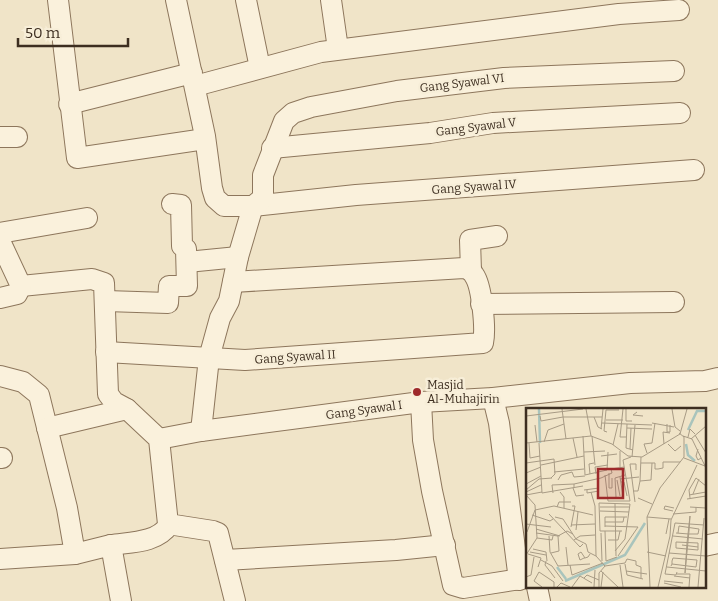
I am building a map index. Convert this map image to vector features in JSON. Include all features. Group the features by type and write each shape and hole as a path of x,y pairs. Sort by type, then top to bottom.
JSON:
{"street":[{"path":"58,0 77,158 205,139"},
{"name":"Gang Syawal IV","path":"176,0 205,139 215,198 224,206 253,206 356,195 694,170"},
{"path":"246,0 260,68"},
{"path":"331,0 338,49"},
{"path":"69,104 260,68 338,49 619,14 678,10"},
{"name":"Gang Syawal VI","path":"253,206 263,198 263,175 284,121 293,113 311,107 397,91 504,78 674,72"},
{"name":"Gang Syawal V","path":"272,148 430,134 493,123 680,113"},
{"path":"106,301 168,303 169,286 187,286 186,249 182,246 181,205 172,204"},
{"path":"201,432 209,358 220,318 230,301 238,257 253,206"},
{"path":"0,233 87,218"},
{"path":"497,236 471,238 470,240 473,273 481,304 674,302"},
{"path":"0,241 21,286"},
{"path":"187,262 238,257"},
{"path":"233,282 464,268 473,273"},
{"path":"21,286 97,279 106,286 108,394 114,402 127,409 159,439 169,526"},
{"path":"0,298 17,294 21,286"},
{"name":"Gang Syawal II","path":"106,352 245,360 474,345 483,343 485,333 481,304"},
{"path":"0,376 23,382 39,395 67,508 75,554"},
{"name":"Gang Syawal I","path":"159,439 421,402 493,398 630,383 705,381 718,378"},
{"path":"493,398 526,571"},
{"path":"421,402 423,440 432,491 453,585 458,588 482,593 526,582"},
{"path":"47,428 127,409"},
{"path":"0,559 75,554 111,545 157,538 169,526"},
{"path":"169,526 213,531 218,534 235,601"},
{"path":"111,545 121,601"},
{"path":"225,560 396,550 445,545"},
{"path":"532,588 540,601"}],"place":[{"name":"Masjid Al-Muhajirin","path":"417,392"}]}
